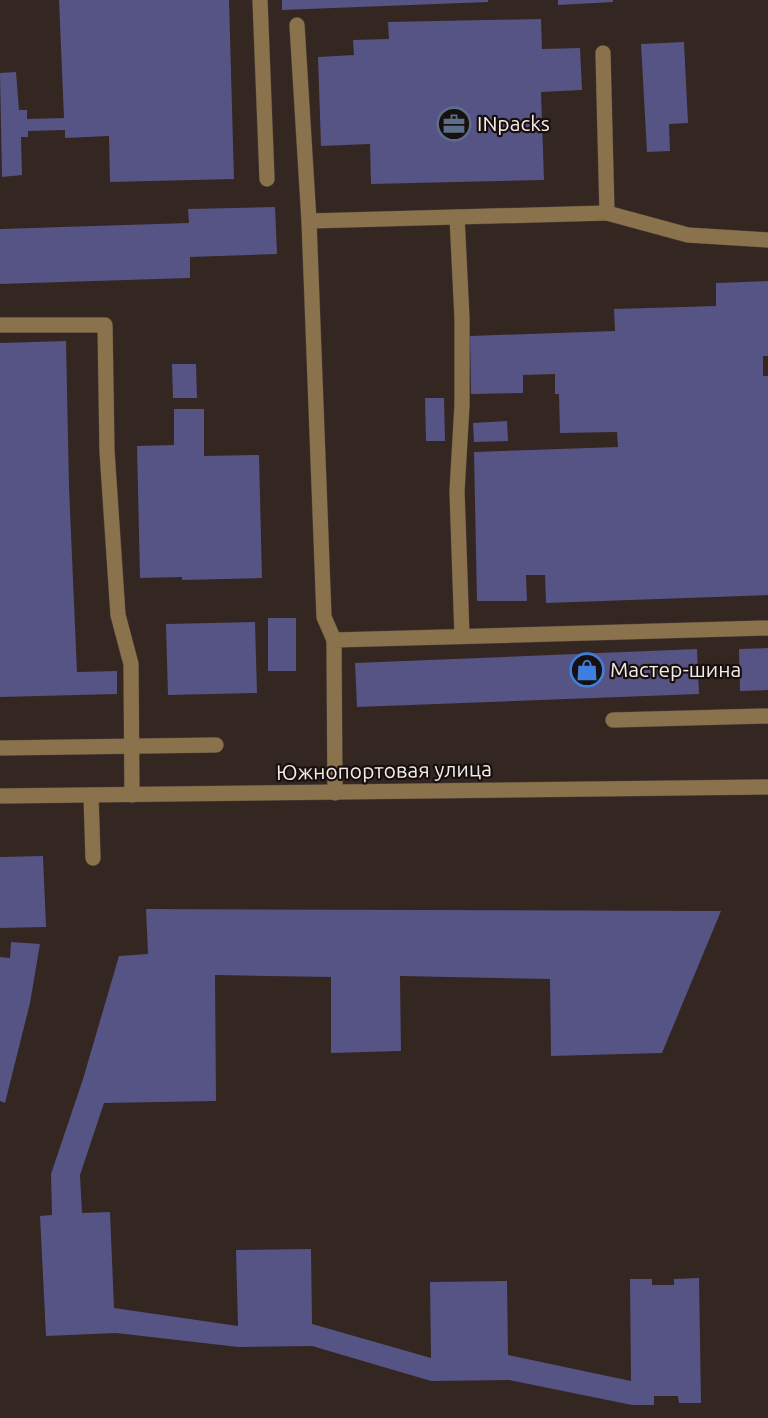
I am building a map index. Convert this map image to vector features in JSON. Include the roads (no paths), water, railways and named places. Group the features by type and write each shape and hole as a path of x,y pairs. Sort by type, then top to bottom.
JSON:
{"street":[{"path":"260,0 267,179"},
{"path":"297,25 309,221 324,617 334,640 335,793"},
{"path":"603,53 607,213"},
{"path":"309,221 607,213 688,235 768,240"},
{"path":"457,217 462,318 462,405 457,491 462,636"},
{"path":"0,325 105,325 107,452 118,615 131,664 132,795"},
{"path":"334,640 768,628"},
{"path":"613,720 768,716"},
{"path":"0,748 216,745"},
{"name":"Южнопортовая улица","path":"0,796 768,787"},
{"path":"91,795 93,858"}],"place":[{"name":"INpacks","path":"454,124"},
{"name":"Мастер-шина","path":"587,670"}]}
